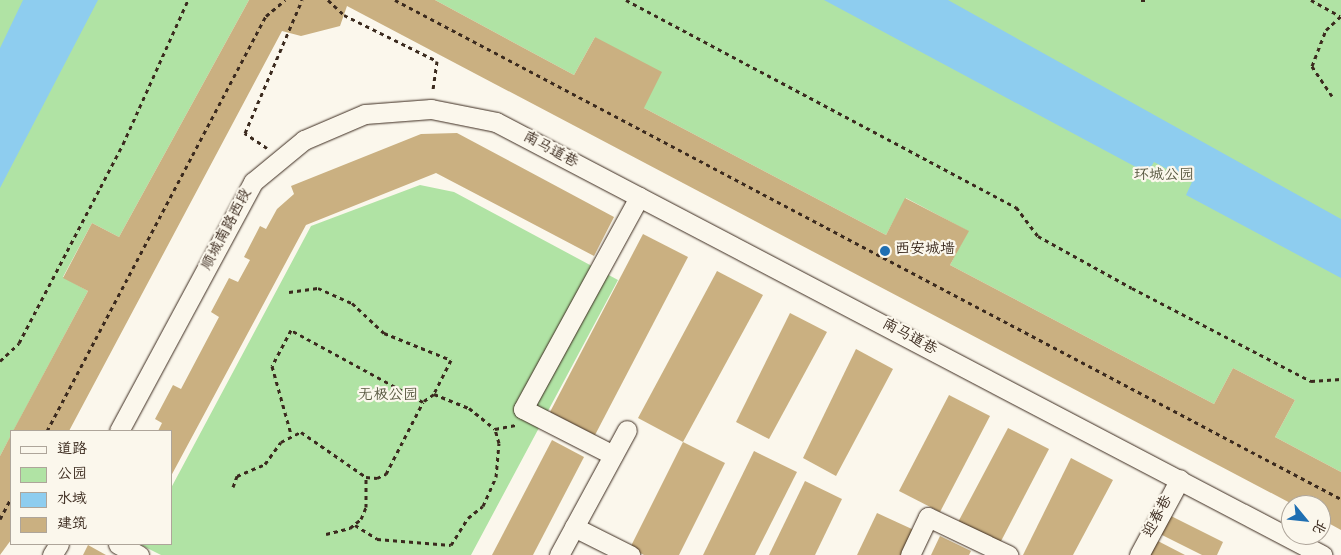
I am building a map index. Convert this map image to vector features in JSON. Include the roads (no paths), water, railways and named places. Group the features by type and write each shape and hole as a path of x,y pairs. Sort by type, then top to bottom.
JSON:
{"street":[{"name":"顺城南路西段","path":"120,430 253,182 304,140 366,114 431,109 496,122"},
{"name":"南马道巷","path":"496,122 1322,555"},
{"path":"613,455 523,409 639,197"},
{"path":"559,555 627,430"},
{"name":"迎春巷","path":"1139,555 1180,479"},
{"path":"910,555 928,517 1008,555"},
{"path":"574,527 630,555"},
{"path":"120,545 139,555"}],"water":[{"path":"23,0 98,0 0,188 0,48"},
{"path":"824,0 948,0 1341,219 1341,278 1186,195 1192,182 1154,162 1147,173"}],"place":[{"name":"西安城墙","path":"885,251"}],"park label":[{"name":"环城公园","path":"1164,177"},
{"name":"无极公园","path":"388,397"}]}
